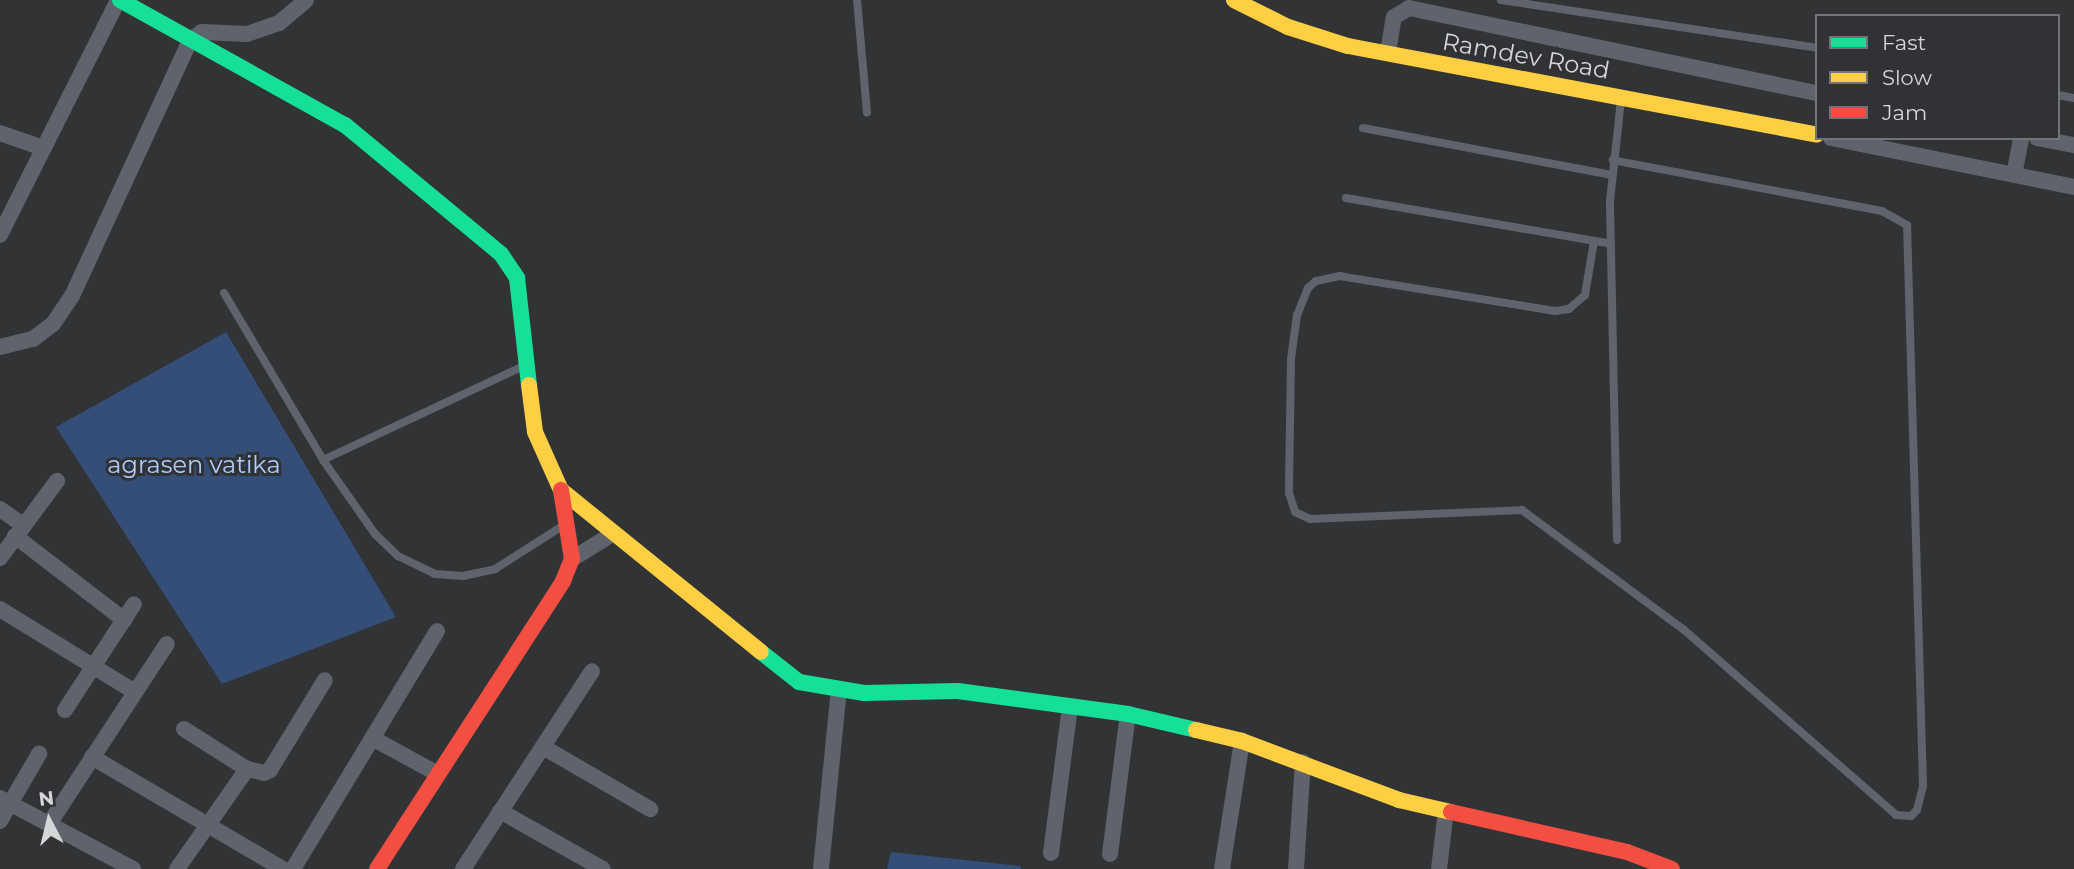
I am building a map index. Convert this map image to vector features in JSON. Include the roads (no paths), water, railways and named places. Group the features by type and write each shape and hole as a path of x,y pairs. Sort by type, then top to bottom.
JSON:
{"street":[{"path":"0,235 119,0 345,125 501,254 517,278 535,432 561,490 572,559 564,581 377,869"},
{"path":"0,347 33,339 53,324 72,296 190,41 202,32 247,34 279,23 306,0"},
{"name":"Ramdev Road","path":"1234,0 1288,27 1388,53 1815,135"},
{"path":"1388,53 1399,9 1815,93"},
{"path":"0,133 43,148"},
{"path":"1854,140 2018,154 2074,187"},
{"path":"2048,140 2074,145"},
{"path":"0,556 57,481"},
{"path":"561,490 799,681 839,690 958,691 1128,714 1242,741 1399,800 1627,852 1672,869"},
{"path":"0,509 19,531 124,620"},
{"path":"572,559 614,533"},
{"path":"65,710 134,604"},
{"path":"0,609 135,692"},
{"path":"293,869 437,631"},
{"path":"49,824 167,644"},
{"path":"463,869 592,671"},
{"path":"184,729 247,769 258,774 271,771 325,680"},
{"path":"821,869 839,690"},
{"path":"1051,853 1070,706"},
{"path":"1110,854 1128,714"},
{"path":"374,739 438,774"},
{"path":"1222,869 1242,741"},
{"path":"542,747 650,809"},
{"path":"0,821 5,800 39,754"},
{"path":"92,757 283,869"},
{"path":"1296,869 1303,762"},
{"path":"177,869 247,769"},
{"path":"5,800 133,869"},
{"path":"1439,869 1446,810"},
{"path":"500,811 603,869"}],"lane":[{"path":"857,0 867,113"},
{"path":"1501,0 1815,48"},
{"path":"1617,540 1611,175 1621,96"},
{"path":"1363,128 1611,175"},
{"path":"1594,241 1585,295 1569,309 1556,312 1340,276 1316,281 1307,288 1297,315 1291,359 1289,493 1295,512 1310,519 1522,510 1683,629 1896,815 1911,816 1917,810 1923,786 1907,225 1898,216 1882,211 1613,160"},
{"path":"1346,198 1611,244"},
{"path":"224,293 323,460 375,534 416,567 463,576 514,559 566,524"},
{"path":"323,460 527,365"}],"park label":[{"name":"agrasen vatika","path":"194,465"}]}
